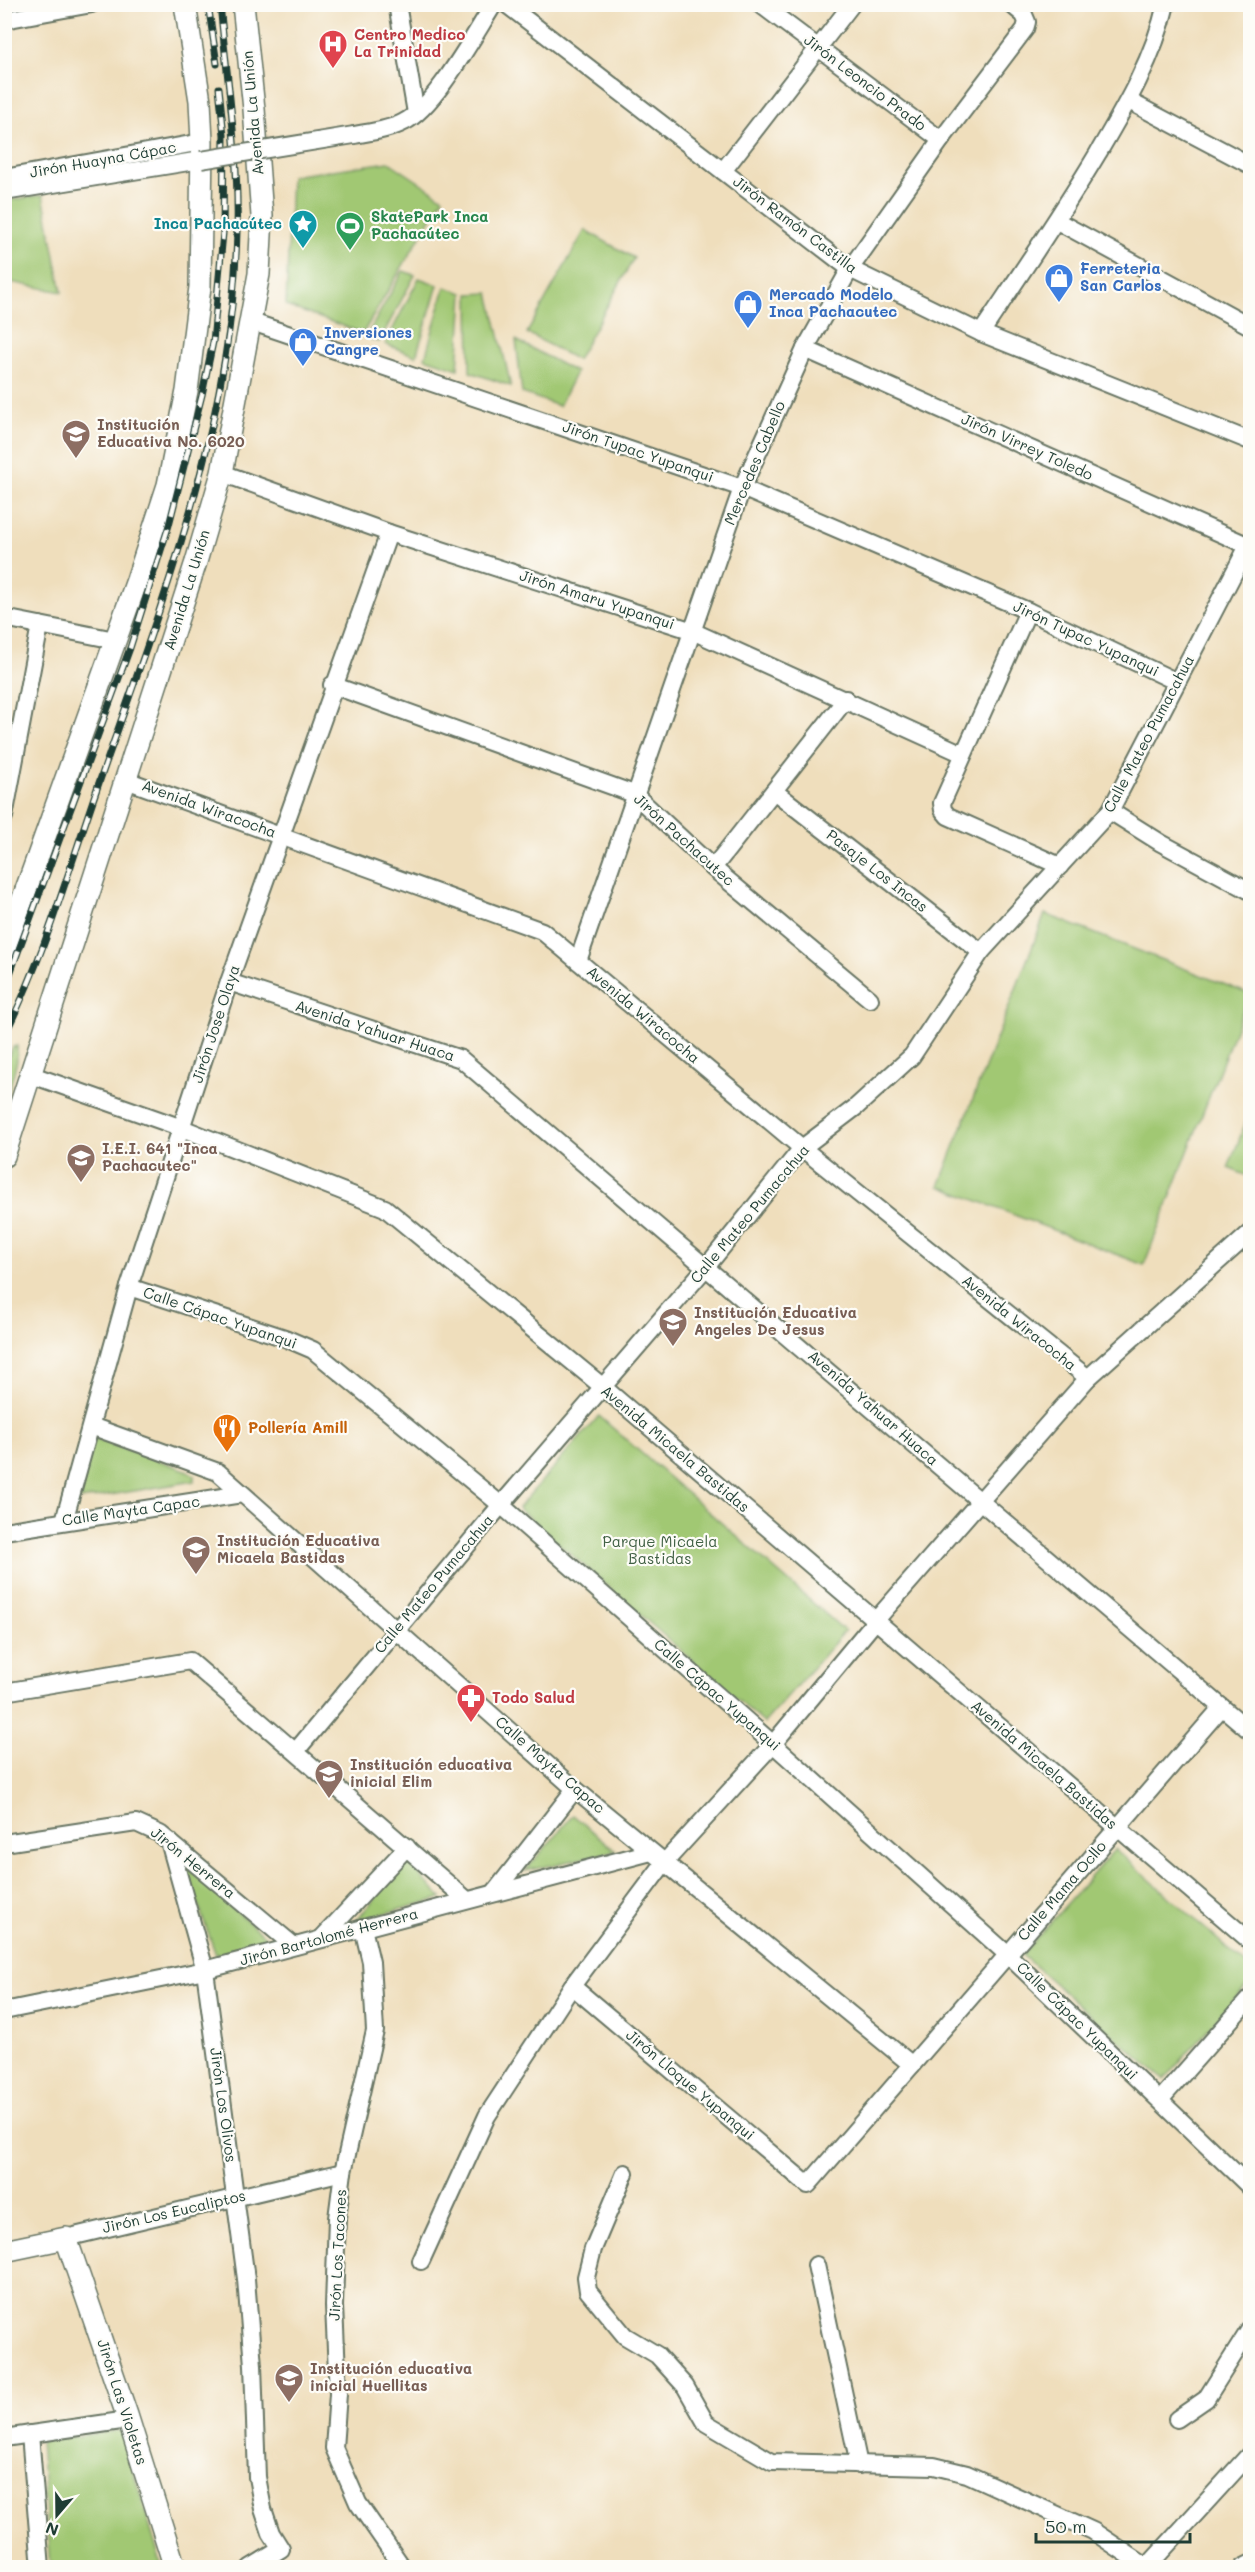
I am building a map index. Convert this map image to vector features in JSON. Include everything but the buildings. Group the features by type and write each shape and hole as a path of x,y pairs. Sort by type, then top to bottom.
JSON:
{"street":[{"path":"4,20 92,4"},
{"path":"4,951 168,485 187,391 200,287 202,151 200,101 185,4"},
{"name":"Avenida La Unión","path":"4,1156 196,562 222,473 252,322 259,274 262,216 243,4"},
{"path":"397,4 416,113"},
{"path":"416,113 444,81 494,4"},
{"name":"Jirón Ramón Castilla","path":"506,4 850,269 981,333 1251,441"},
{"name":"Jirón Leoncio Prado","path":"760,4 941,140"},
{"path":"723,171 820,49 852,4"},
{"path":"981,333 1058,221 1129,101 1161,25 1166,4"},
{"name":"Mercedes Cabello","path":"578,961 690,630 742,488 805,349 850,269 941,140 1025,29 1028,22 1017,10"},
{"path":"1129,101 1251,165"},
{"name":"Jirón Huayna Cápac","path":"6,187 202,151 354,135 405,122 416,113"},
{"path":"1058,221 1251,326"},
{"name":"Jirón Tupac Yupanqui","path":"252,322 742,488 1028,611 1177,682"},
{"name":"Jirón Virrey Toledo","path":"805,349 1250,544"},
{"name":"Jirón Amaru Yupanqui","path":"222,473 389,533 690,630 963,754"},
{"name":"Jirón Jose Olaya","path":"64,1521 129,1287 229,982 389,533"},
{"name":"Calle Mateo Pumacahua","path":"296,1751 501,1505 707,1266 802,1148 856,1107 912,1056 981,952 1110,811 1250,544"},
{"path":"1028,611 963,754 942,803 942,810 948,816 1060,866"},
{"path":"4,618 115,640"},
{"path":"4,817 10,752 40,625"},
{"name":"Jirón Pachacutec","path":"333,685 634,794 713,868 870,999"},
{"path":"713,868 846,699"},
{"name":"Avenida Wiracocha","path":"126,780 542,931 802,1148 1088,1378"},
{"name":"Pasaje Los Incas","path":"774,791 981,952"},
{"path":"1110,811 1161,843 1251,891"},
{"name":"Avenida Yahuar Huaca","path":"229,982 461,1059 1251,1731"},
{"name":"Avenida Micaela Bastidas","path":"29,1074 182,1128 385,1208 603,1388 1251,1941"},
{"path":"421,2261 487,2116 658,1857 772,1744 876,1620 982,1502 1088,1378 1251,1233"},
{"name":"Calle Cápac Yupanqui","path":"129,1287 285,1338 313,1350 501,1505 1008,1954 1251,2187"},
{"path":"91,1426 218,1472 242,1494"},
{"name":"Calle Mayta Capac","path":"4,1531 242,1494 575,1789 912,2065"},
{"path":"4,1692 190,1661 467,1900"},
{"name":"Calle Mama Ocllo","path":"808,2185 1222,1707"},
{"path":"494,1893 575,1789"},
{"name":"Jirón Herrera","path":"4,1843 136,1823 145,1825 169,1841 294,1946"},
{"name":"Jirón Los Olivos","path":"169,1841 205,1970 236,2197 250,2323 257,2477 263,2509 271,2533 281,2549 250,2568"},
{"path":"321,1939 406,1847"},
{"name":"Jirón Bartolomé Herrera","path":"4,2012 205,1970 494,1893 658,1857"},
{"name":"Jirón Los Tacones","path":"363,1928 370,1962 375,2031 343,2172 334,2296 338,2394 334,2448 358,2503 403,2568"},
{"name":"Jirón Lloque Yupanqui","path":"572,1986 808,2185"},
{"path":"1160,2100 1251,1998"},
{"name":"Jirón Los Eucaliptos","path":"4,2251 343,2172"},
{"path":"625,2173 593,2249 586,2277 588,2291 625,2336 657,2355 685,2386 706,2423 731,2440 772,2462 933,2466 967,2474 1093,2531 1148,2567 1251,2454"},
{"name":"Jirón Las Violetas","path":"66,2238 175,2568"},
{"path":"816,2265 859,2464"},
{"path":"1177,2419 1206,2399 1251,2329"},
{"path":"4,2438 128,2420"},
{"path":"30,2434 41,2568"},
{"path":"1242,2568 1251,2564"}],"green space":[{"name":"SkatePark Inca Pachacútec","path":"389,162 443,198 363,333 286,306 291,176"},
{"path":"43,195 62,292 5,281 5,201"},
{"path":"585,230 634,258 577,360 527,333"},
{"path":"403,271 415,275 379,342 366,337"},
{"path":"419,278 438,285 416,356 385,344"},
{"path":"445,287 463,293 458,369 425,358"},
{"path":"489,293 511,386 470,372 469,294"},
{"path":"516,340 576,372 559,406 522,393"},
{"path":"1045,914 1249,994 1144,1265 939,1186"},
{"path":"17,1046 17,1061 5,1106 5,1063 13,1047"},
{"path":"1250,1112 1250,1177 1228,1168"},
{"name":"Parque Micaela Bastidas","path":"599,1416 845,1631 764,1723 518,1508"},
{"path":"91,1437 186,1470 194,1475 194,1481 80,1500"},
{"path":"573,1815 616,1851 525,1871"},
{"path":"1115,1849 1250,1968 1250,1982 1164,2080 1022,1955"},
{"path":"406,1861 442,1898 356,1921"},
{"path":"184,1865 269,1940 216,1955"},
{"path":"121,2430 162,2567 50,2567 40,2441"}],"railway":[{"path":"208,4 217,64"},
{"path":"4,1036 32,975 56,910 170,578 209,441 223,371 233,301 237,230 234,145 220,4"},
{"path":"4,990 130,648 169,525 202,395 213,342 223,233 224,135 219,88"}],"place":[{"name":"Centro Medico La Trinidad","path":"333,70"},
{"name":"Inca Pachacútec","path":"303,250"},
{"name":"SkatePark Inca Pachacútec","path":"350,252"},
{"name":"Ferreteria San Carlos","path":"1059,304"},
{"name":"Mercado Modelo Inca Pachacutec","path":"748,330"},
{"name":"Inversiones Cangre","path":"303,368"},
{"name":"Institución Educativa No. 6020","path":"76,460"},
{"name":"I.E.I. 641 \"Inca Pachacutec\"","path":"81,1184"},
{"name":"Institución Educativa Angeles De Jesus","path":"673,1348"},
{"name":"Pollería Amill","path":"227,1454"},
{"name":"Institución Educativa Micaela Bastidas","path":"196,1576"},
{"name":"Todo Salud","path":"471,1724"},
{"name":"Institución educativa inicial Elim","path":"329,1800"},
{"name":"Institución educativa inicial Huellitas","path":"289,2404"}]}
